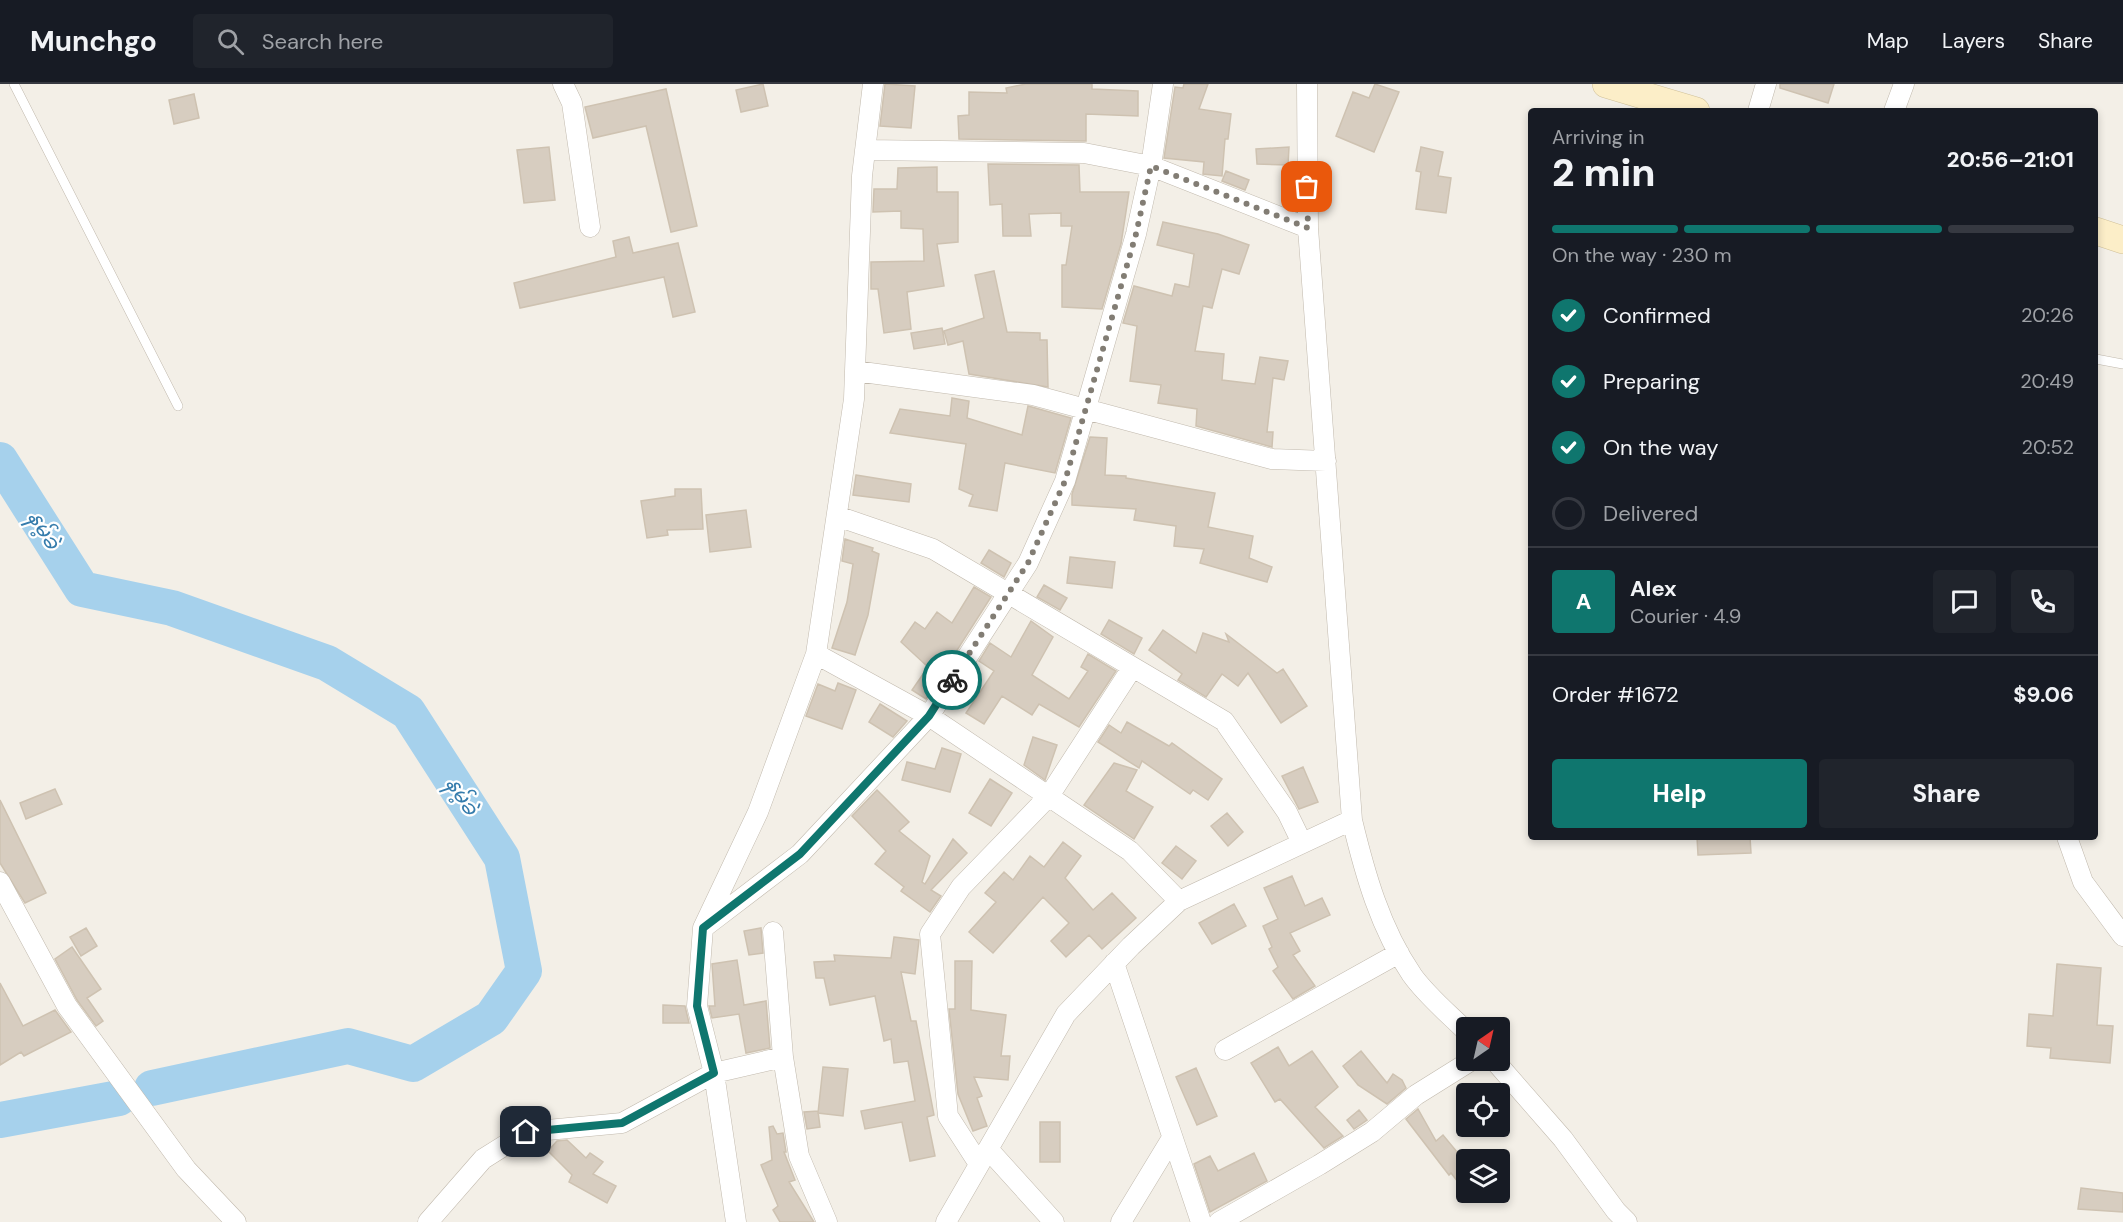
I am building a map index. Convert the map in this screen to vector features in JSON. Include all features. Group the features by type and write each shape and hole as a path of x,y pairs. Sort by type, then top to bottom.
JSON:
{"main road":[{"path":"1606,84 1686,108"},
{"path":"2098,232 2123,240"}],"street":[{"path":"563,84 572,103 590,227"},
{"path":"736,1222 714,1073 697,1006 703,928 758,812 816,654 854,399 865,150 873,84"},
{"path":"703,928 800,854 929,716 1028,563 1065,481 1136,234 1151,166 1163,84"},
{"path":"1306,84 1308,228 1352,820 1367,886 1399,953 1413,977 1456,1021"},
{"path":"1759,108 1766,84"},
{"path":"1895,108 1904,84"},
{"path":"865,150 1084,153 1151,166 1308,228"},
{"path":"855,371 1033,396 1272,459 1326,460"},
{"path":"837,516 933,549 1007,595 1224,721 1287,812 1302,843"},
{"path":"816,654 929,716 1130,851 1179,901"},
{"path":"1054,1222 984,1156 948,1116 930,934 962,887 1049,796 1132,668"},
{"path":"946,1222 1066,1014 1114,963 1179,901 1352,820"},
{"path":"2068,840 2083,882 2123,936"},
{"path":"0,882 68,1006 186,1169 236,1222"},
{"path":"773,932 783,1057 799,1156 827,1222"},
{"path":"1225,1050 1399,953"},
{"path":"1114,963 1201,1222"},
{"path":"428,1222 483,1159 526,1132 622,1123 714,1073 783,1057"},
{"path":"1219,1222 1328,1160 1372,1132 1416,1095 1456,1070"},
{"path":"1504,1071 1563,1139 1616,1211 1627,1222"},
{"path":"1121,1222 1172,1138"}],"lane":[{"path":"14,84 178,406"},
{"path":"2098,359 2123,364"}],"building":[{"path":"763,84 768,106 741,112 736,90"},
{"path":"885,84 915,86 911,128 880,126"},
{"path":"1026,84 1092,84 1092,89 1138,91 1138,116 1086,114 1086,141 959,139 958,116 969,115 969,92 1007,93 1006,88"},
{"path":"1184,84 1208,84 1199,109 1231,114 1228,139 1225,139 1222,176 1203,174 1204,162 1164,158 1175,87 1183,88"},
{"path":"1375,84 1399,92 1374,152 1336,136 1353,92 1369,98"},
{"path":"1780,84 1834,84 1828,103 1780,88"},
{"path":"666,89 697,226 671,232 646,126 593,138 585,107"},
{"path":"194,94 199,118 174,124 169,100"},
{"path":"549,147 555,200 524,203 517,150"},
{"path":"1289,147 1288,165 1257,164 1256,149"},
{"path":"1421,147 1443,152 1438,176 1451,178 1446,213 1416,209 1421,172 1416,171"},
{"path":"988,164 1079,165 1080,192 1129,192 1121,244 1102,309 1062,307 1062,265 1066,265 1072,226 1061,226 1061,213 1029,214 1031,236 1003,236 1002,204 990,205"},
{"path":"937,167 937,192 958,192 958,242 937,244 944,286 907,292 911,329 884,333 878,289 871,289 871,262 924,261 923,229 901,228 901,211 873,212 874,189 897,189 898,168"},
{"path":"1226,171 1249,180 1245,190 1222,181"},
{"path":"1163,222 1218,234 1249,245 1239,274 1222,269 1212,308 1203,306 1195,351 1224,354 1222,380 1255,384 1260,357 1288,361 1284,380 1273,378 1267,432 1273,432 1272,447 1196,426 1197,409 1158,403 1161,385 1130,381 1137,326 1123,323 1134,286 1172,296 1175,284 1189,287 1194,254 1157,245"},
{"path":"629,237 633,253 678,243 695,312 673,317 664,277 520,308 514,283 616,257 613,241"},
{"path":"994,271 1007,332 1040,333 1040,340 1047,340 1048,387 969,374 963,341 948,345 944,331 984,318 975,275"},
{"path":"942,328 945,344 914,349 911,333"},
{"path":"952,398 969,401 967,418 1022,435 1028,406 1071,418 1055,473 1005,463 997,511 969,506 973,495 959,489 966,444 890,433 900,409 950,416"},
{"path":"1090,437 1107,438 1105,475 1126,476 1126,478 1215,493 1208,527 1253,536 1249,558 1272,567 1267,582 1200,563 1204,549 1174,546 1176,526 1134,520 1136,509 1072,505 1072,494"},
{"path":"856,475 911,484 909,502 853,495"},
{"path":"675,489 701,489 703,529 667,530 668,535 647,538 641,501 675,496"},
{"path":"746,510 751,547 710,552 706,515"},
{"path":"845,539 873,548 872,551 879,554 868,615 855,655 832,648 847,602 853,564 842,561"},
{"path":"989,550 1011,563 1004,577 981,563"},
{"path":"1070,557 1115,562 1112,588 1067,583"},
{"path":"1044,585 1067,598 1060,610 1037,597"},
{"path":"974,587 991,597 926,699 912,690 928,667 901,642 915,622 925,629 937,612 952,623"},
{"path":"1109,620 1142,638 1134,654 1101,634"},
{"path":"1031,621 1053,637 1032,675 1069,699 1088,671 1081,667 1088,654 1116,671 1079,727 1039,704 1032,715 1002,696 984,724 966,713 994,671 979,661 990,643 1011,657"},
{"path":"1163,630 1196,653 1203,633 1229,642 1226,634 1277,673 1283,669 1307,706 1281,723 1248,673 1238,686 1222,674 1206,697 1178,680 1182,674 1149,650"},
{"path":"838,683 856,690 842,729 806,716 818,684 835,691"},
{"path":"880,704 907,721 893,737 869,722"},
{"path":"1127,722 1169,746 1172,743 1222,779 1208,800 1193,790 1190,794 1142,761 1139,768 1098,742 1109,725 1121,733"},
{"path":"1033,737 1057,745 1045,780 1024,765"},
{"path":"942,748 961,754 950,792 902,780 907,762 935,769"},
{"path":"1114,763 1137,770 1126,791 1153,807 1134,839 1084,805"},
{"path":"1303,767 1318,802 1299,809 1282,776"},
{"path":"990,779 1012,793 991,826 969,813"},
{"path":"55,789 62,804 26,819 20,803"},
{"path":"877,790 909,822 899,831 930,856 922,882 925,884 953,839 967,853 931,890 941,896 930,912 901,891 904,887 875,864 886,851 852,816"},
{"path":"0,800 46,893 25,903 0,863"},
{"path":"1227,813 1243,832 1228,846 1211,826"},
{"path":"1697,840 1750,840 1751,853 1698,855"},
{"path":"1063,842 1081,856 1065,878 1093,910 1112,893 1136,918 1102,949 1089,935 1066,957 1051,941 1069,923 1043,897 993,953 969,932 996,902 985,893 1004,872 1013,880 1030,856 1044,867"},
{"path":"1176,846 1196,861 1182,879 1162,863"},
{"path":"1292,876 1305,906 1322,898 1330,915 1290,933 1300,951 1293,955 1315,986 1293,999 1273,971 1278,967 1269,949 1272,947 1263,926 1278,919 1264,888"},
{"path":"1234,904 1246,926 1212,944 1199,923"},
{"path":"86,928 97,946 81,956 70,937"},
{"path":"761,928 763,953 749,955 744,931"},
{"path":"894,937 919,940 915,974 901,972 911,1021 916,1021 934,1115 927,1117 935,1156 910,1161 902,1122 865,1129 861,1111 915,1101 908,1061 894,1063 891,1039 884,1041 875,996 830,1005 824,978 816,978 814,962 835,961 834,955 891,958"},
{"path":"72,947 101,989 87,998 103,1021 96,1026 77,1000 55,959"},
{"path":"737,960 744,1005 766,1001 770,1048 746,1053 739,1014 712,1018 709,1006 715,1006 712,964"},
{"path":"955,961 972,961 971,1010 1006,1015 1001,1056 1010,1056 1008,1080 974,1077 982,1096 977,1098 987,1126 973,1131 958,1094 949,1009 955,1009"},
{"path":"2057,964 2101,968 2097,1025 2113,1026 2110,1063 2050,1058 2051,1048 2027,1046 2029,1014 2053,1016"},
{"path":"0,983 23,1026 55,1010 71,1032 24,1056 21,1052 0,1065"},
{"path":"663,1005 685,1006 689,1023 663,1023"},
{"path":"1278,1047 1289,1066 1312,1051 1338,1087 1315,1107 1343,1136 1324,1148 1280,1099 1275,1102 1251,1063"},
{"path":"1361,1051 1387,1083 1393,1074 1402,1080 1406,1088 1387,1104 1358,1085 1343,1066"},
{"path":"823,1067 848,1069 843,1116 818,1113"},
{"path":"1196,1068 1217,1116 1197,1125 1176,1077"},
{"path":"1418,1109 1436,1141 1443,1135 1456,1151 1456,1179 1451,1173 1449,1175 1406,1119"},
{"path":"1359,1110 1367,1120 1354,1129 1347,1120"},
{"path":"818,1111 820,1127 807,1129 804,1112"},
{"path":"1040,1122 1060,1122 1060,1162 1040,1162"},
{"path":"773,1126 777,1134 783,1133 786,1152 784,1152 795,1180 789,1182 814,1222 780,1222 773,1210 778,1206 761,1165 772,1160 769,1127"},
{"path":"567,1140 586,1158 590,1153 603,1162 593,1174 616,1186 607,1203 569,1182 572,1175 548,1151 557,1141"},
{"path":"1254,1153 1267,1181 1210,1212 1194,1164 1210,1156 1218,1171"},
{"path":"2081,1188 2123,1193 2123,1212 2078,1209"}],"waterway":[{"name":"နမ့်ခဲ","path":"0,460 82,589 172,608 327,663 408,712 502,858 524,971 491,1018 413,1064 348,1046 152,1088"},
{"path":"0,1120 119,1098"}],"way so far":[{"path":"952,680 1028,563 1065,481 1136,234 1151,166 1308,228 1307,187"}],"route":[{"path":"526,1132 622,1123 714,1073 697,1006 703,928 800,854 929,716 952,680"}]}
